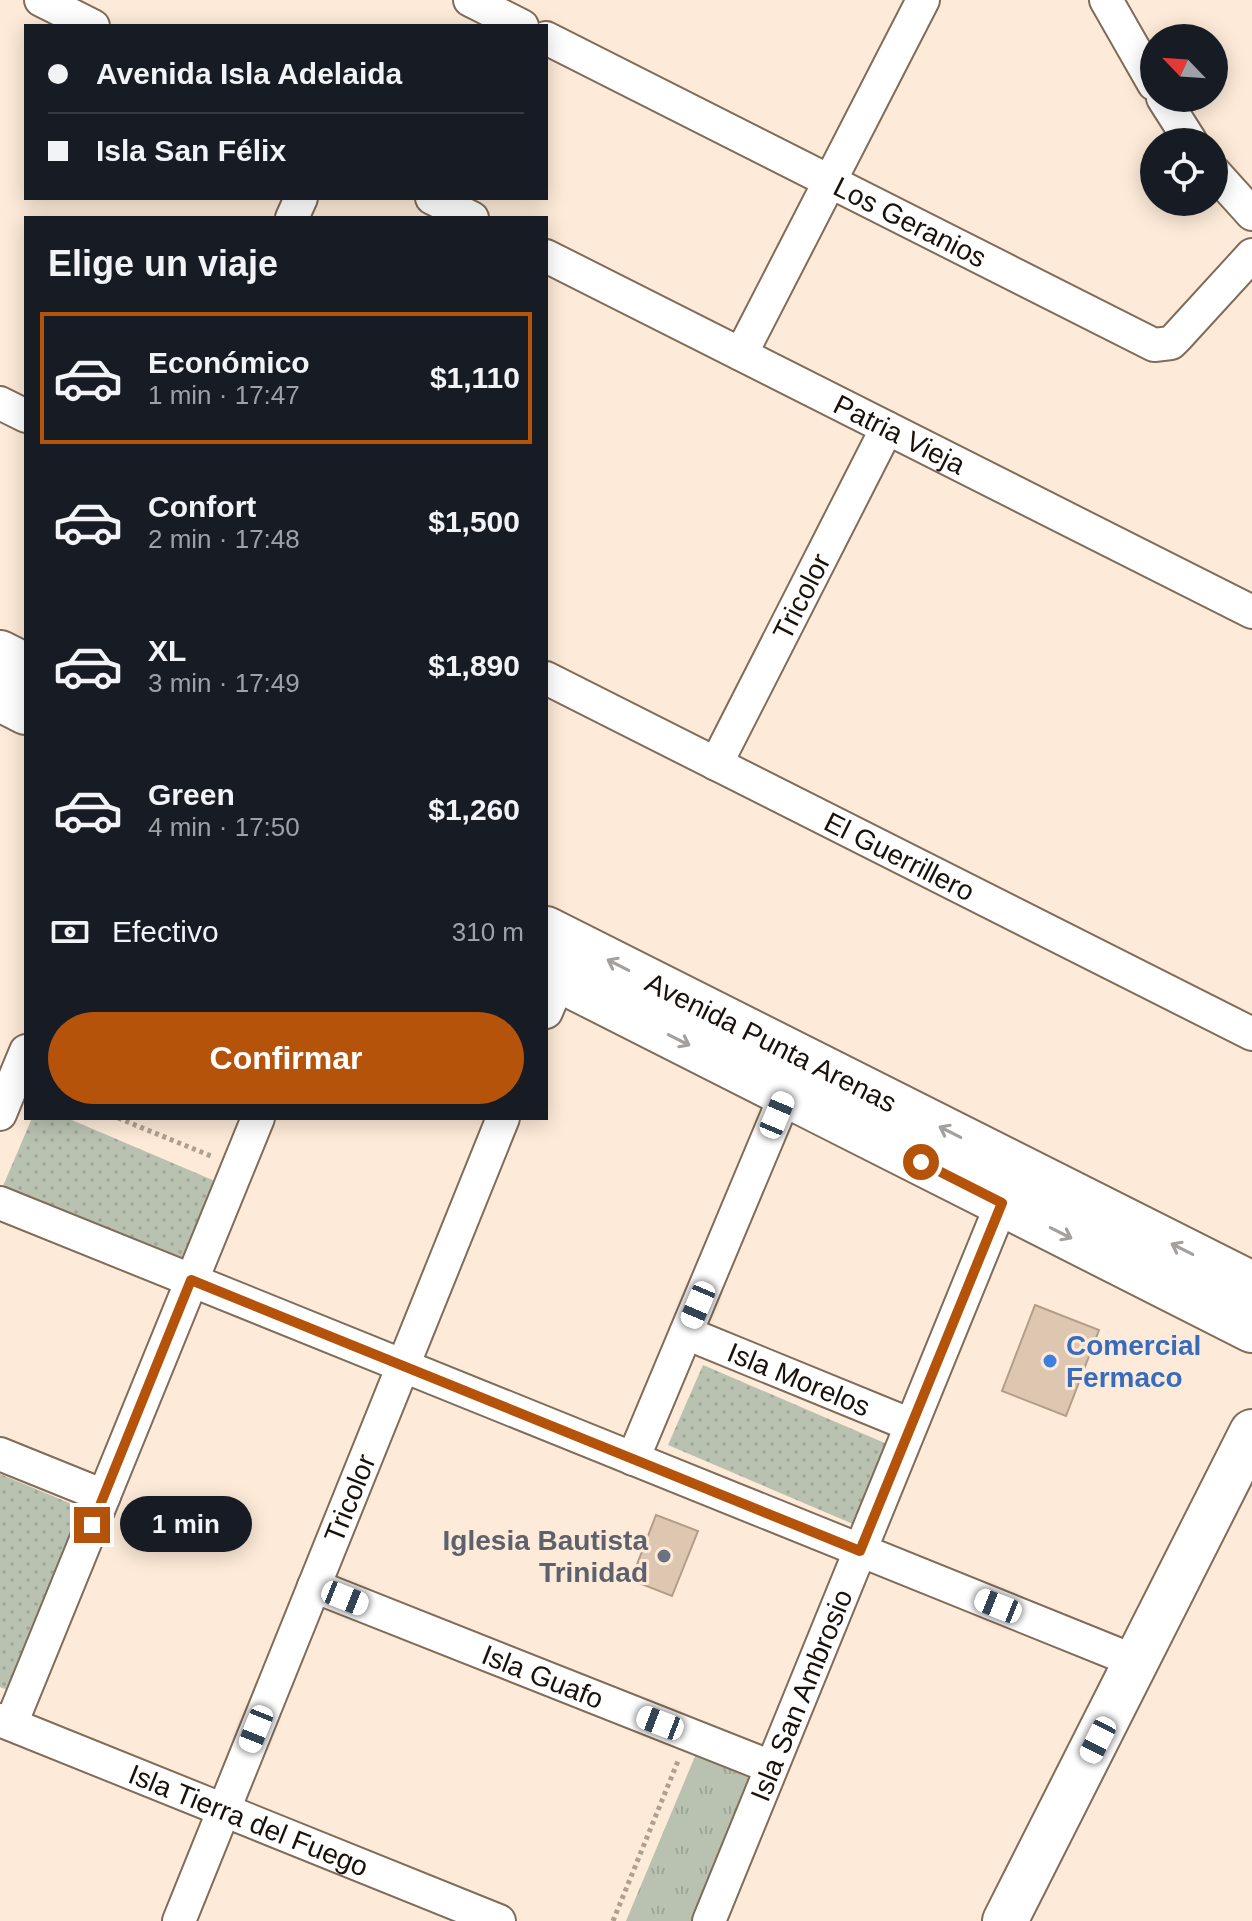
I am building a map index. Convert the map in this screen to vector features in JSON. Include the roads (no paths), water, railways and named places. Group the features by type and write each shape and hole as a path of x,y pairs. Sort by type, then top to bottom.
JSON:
{"main road":[{"path":"0,653 24,665"},
{"path":"0,699 24,711"},
{"path":"555,967 786,1094 1252,1330"},
{"name":"Avenida Punta Arenas","path":"555,967 1252,1284"},
{"path":"1005,1921 1137,1662 1242,1475 1252,1432"}],"street":[{"path":"470,0 518,24"},
{"path":"741,354 923,0"},
{"path":"1106,0 1140,60"},
{"path":"54,3 90,24"},
{"name":"Los Geranios","path":"548,39 1154,345 1171,343 1252,255"},
{"path":"1228,187 1252,214"},
{"path":"436,200 468,216"},
{"name":"Patria Vieja","path":"548,257 1252,612"},
{"path":"0,403 24,415"},
{"name":"Tricolor","path":"716,764 887,428"},
{"name":"El Guerrillero","path":"548,679 1252,1034"},
{"path":"0,1114 24,1056"},
{"path":"633,1459 786,1094"},
{"path":"6,1722 104,1496 257,1120"},
{"name":"Tricolor","path":"179,1921 502,1120"},
{"path":"0,1203 1137,1662"},
{"name":"Isla San Ambrosio","path":"709,1921 1002,1203"},
{"name":"Isla Morelos","path":"686,1333 911,1425"},
{"path":"0,1454 104,1496"},
{"name":"Isla Guafo","path":"314,1586 771,1767"},
{"name":"Isla Tierra del Fuego","path":"6,1722 499,1921"}],"place":[{"name":"Comercial Fermaco","path":"1050,1361"},
{"name":"Iglesia Bautista Trinidad","path":"664,1556"}]}
